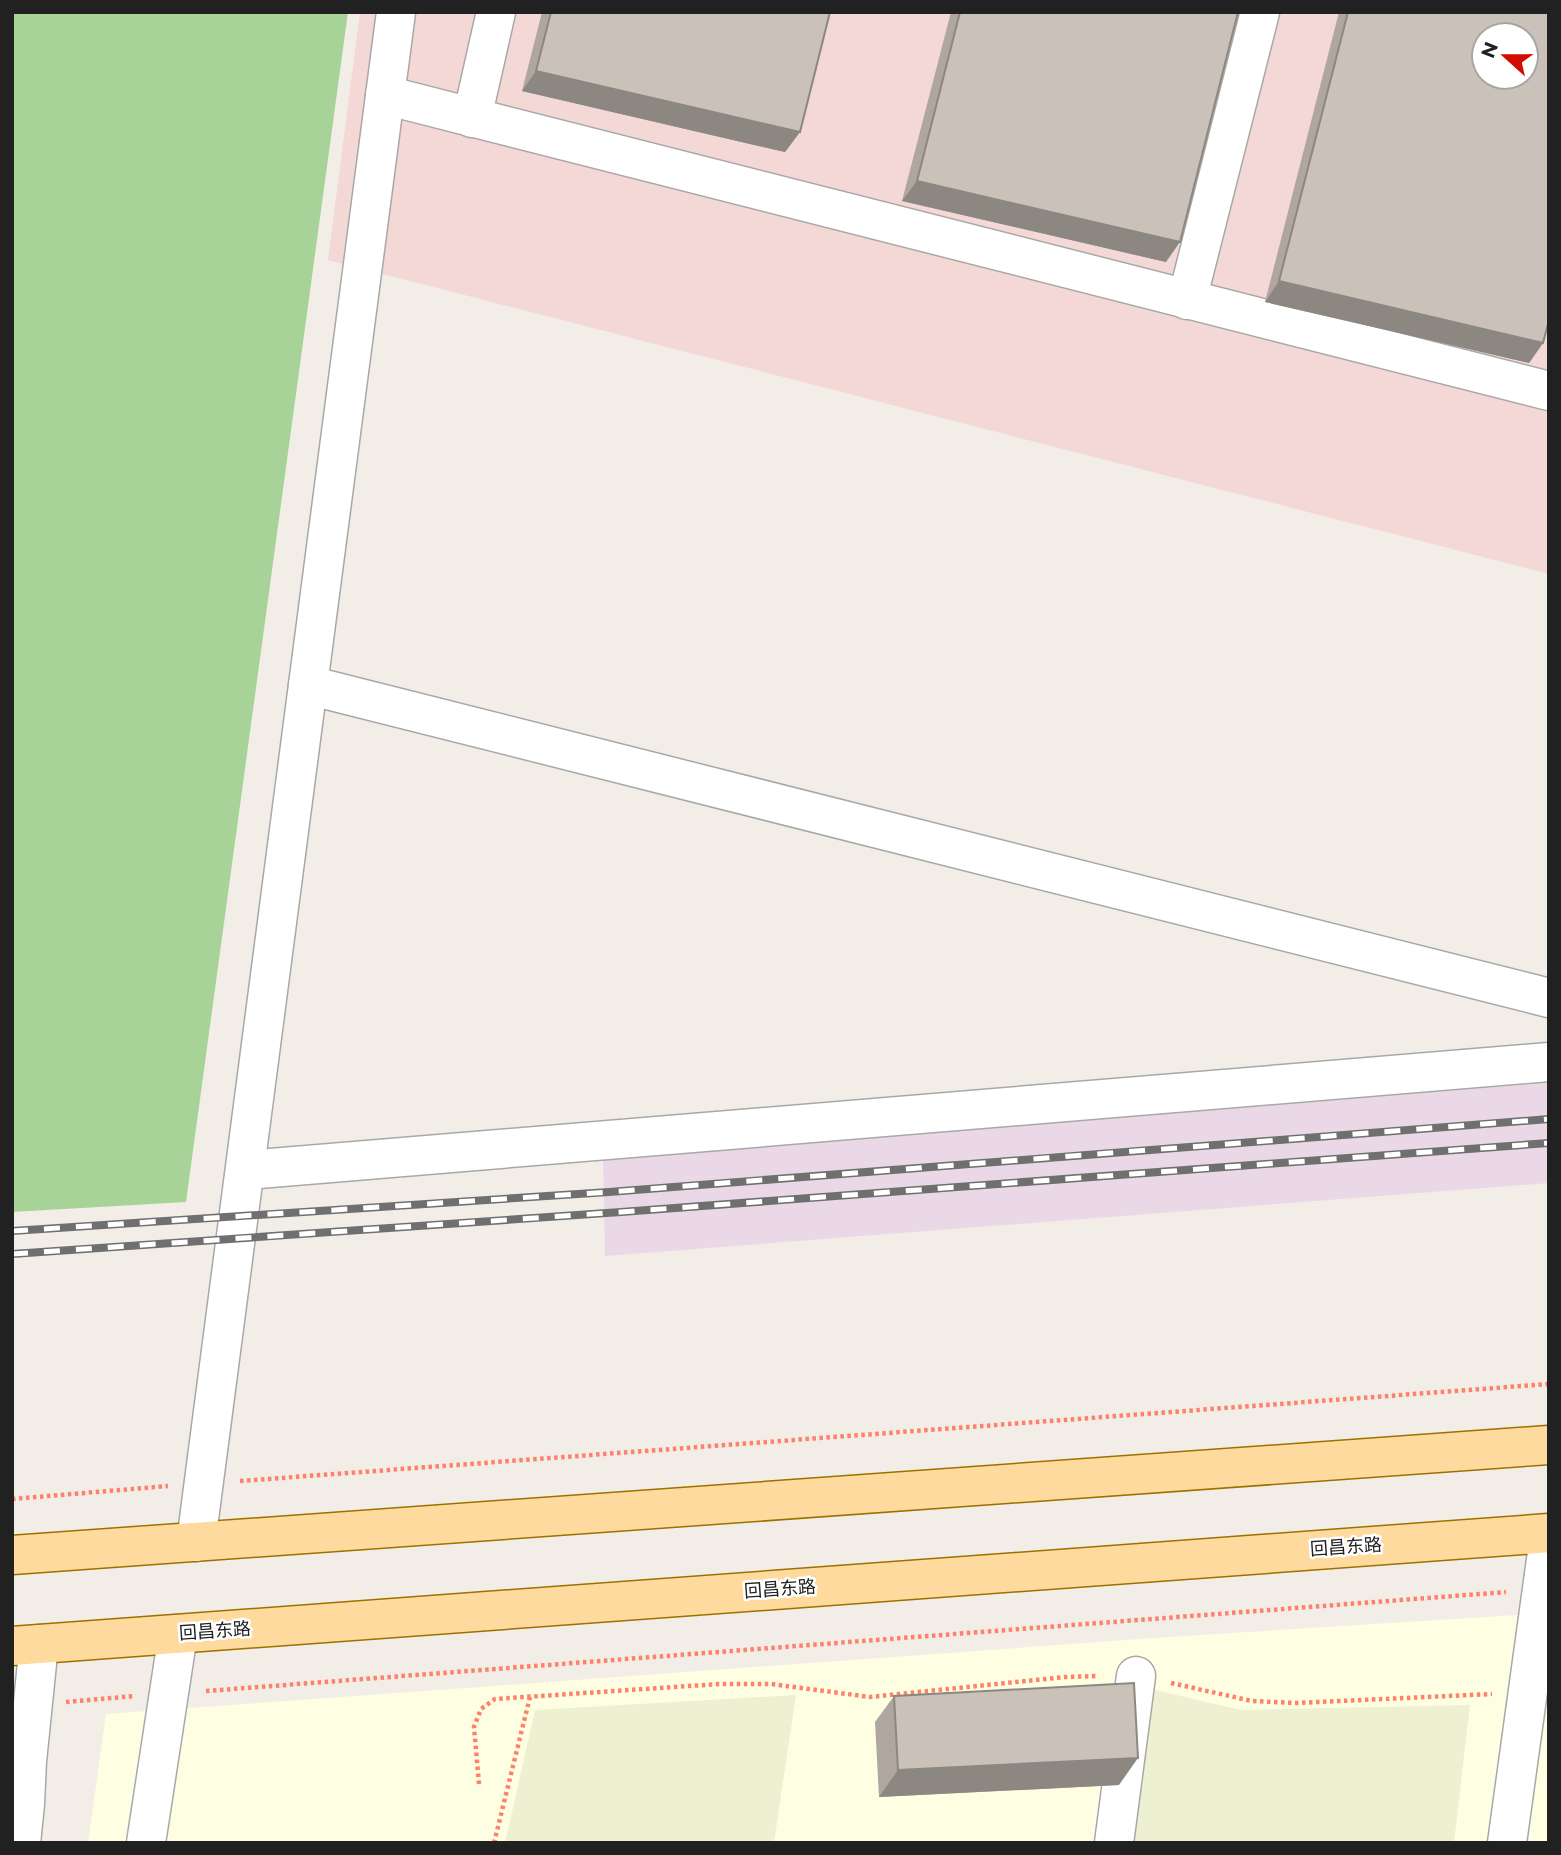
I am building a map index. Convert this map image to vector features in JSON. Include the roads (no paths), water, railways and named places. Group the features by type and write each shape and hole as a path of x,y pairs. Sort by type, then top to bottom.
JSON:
{"main road":[{"path":"12,1555 1549,1445"},
{"name":"回昌东路","path":"26,1645 1549,1535"}],"street":[{"path":"197,1542 396,12"},
{"path":"472,118 496,12"},
{"path":"1187,300 1260,12"},
{"path":"385,95 1549,391"},
{"path":"308,685 1549,998"},
{"path":"246,1170 1549,1062"},
{"path":"1507,1843 1549,1535"},
{"path":"146,1843 178,1634"},
{"path":"21,1843 25,1804 20,1761 33,1705 26,1645"},
{"path":"1114,1843 1136,1676"}],"railway":[{"path":"12,1231 609,1192 1549,1119"},
{"path":"12,1254 1549,1143"}]}
